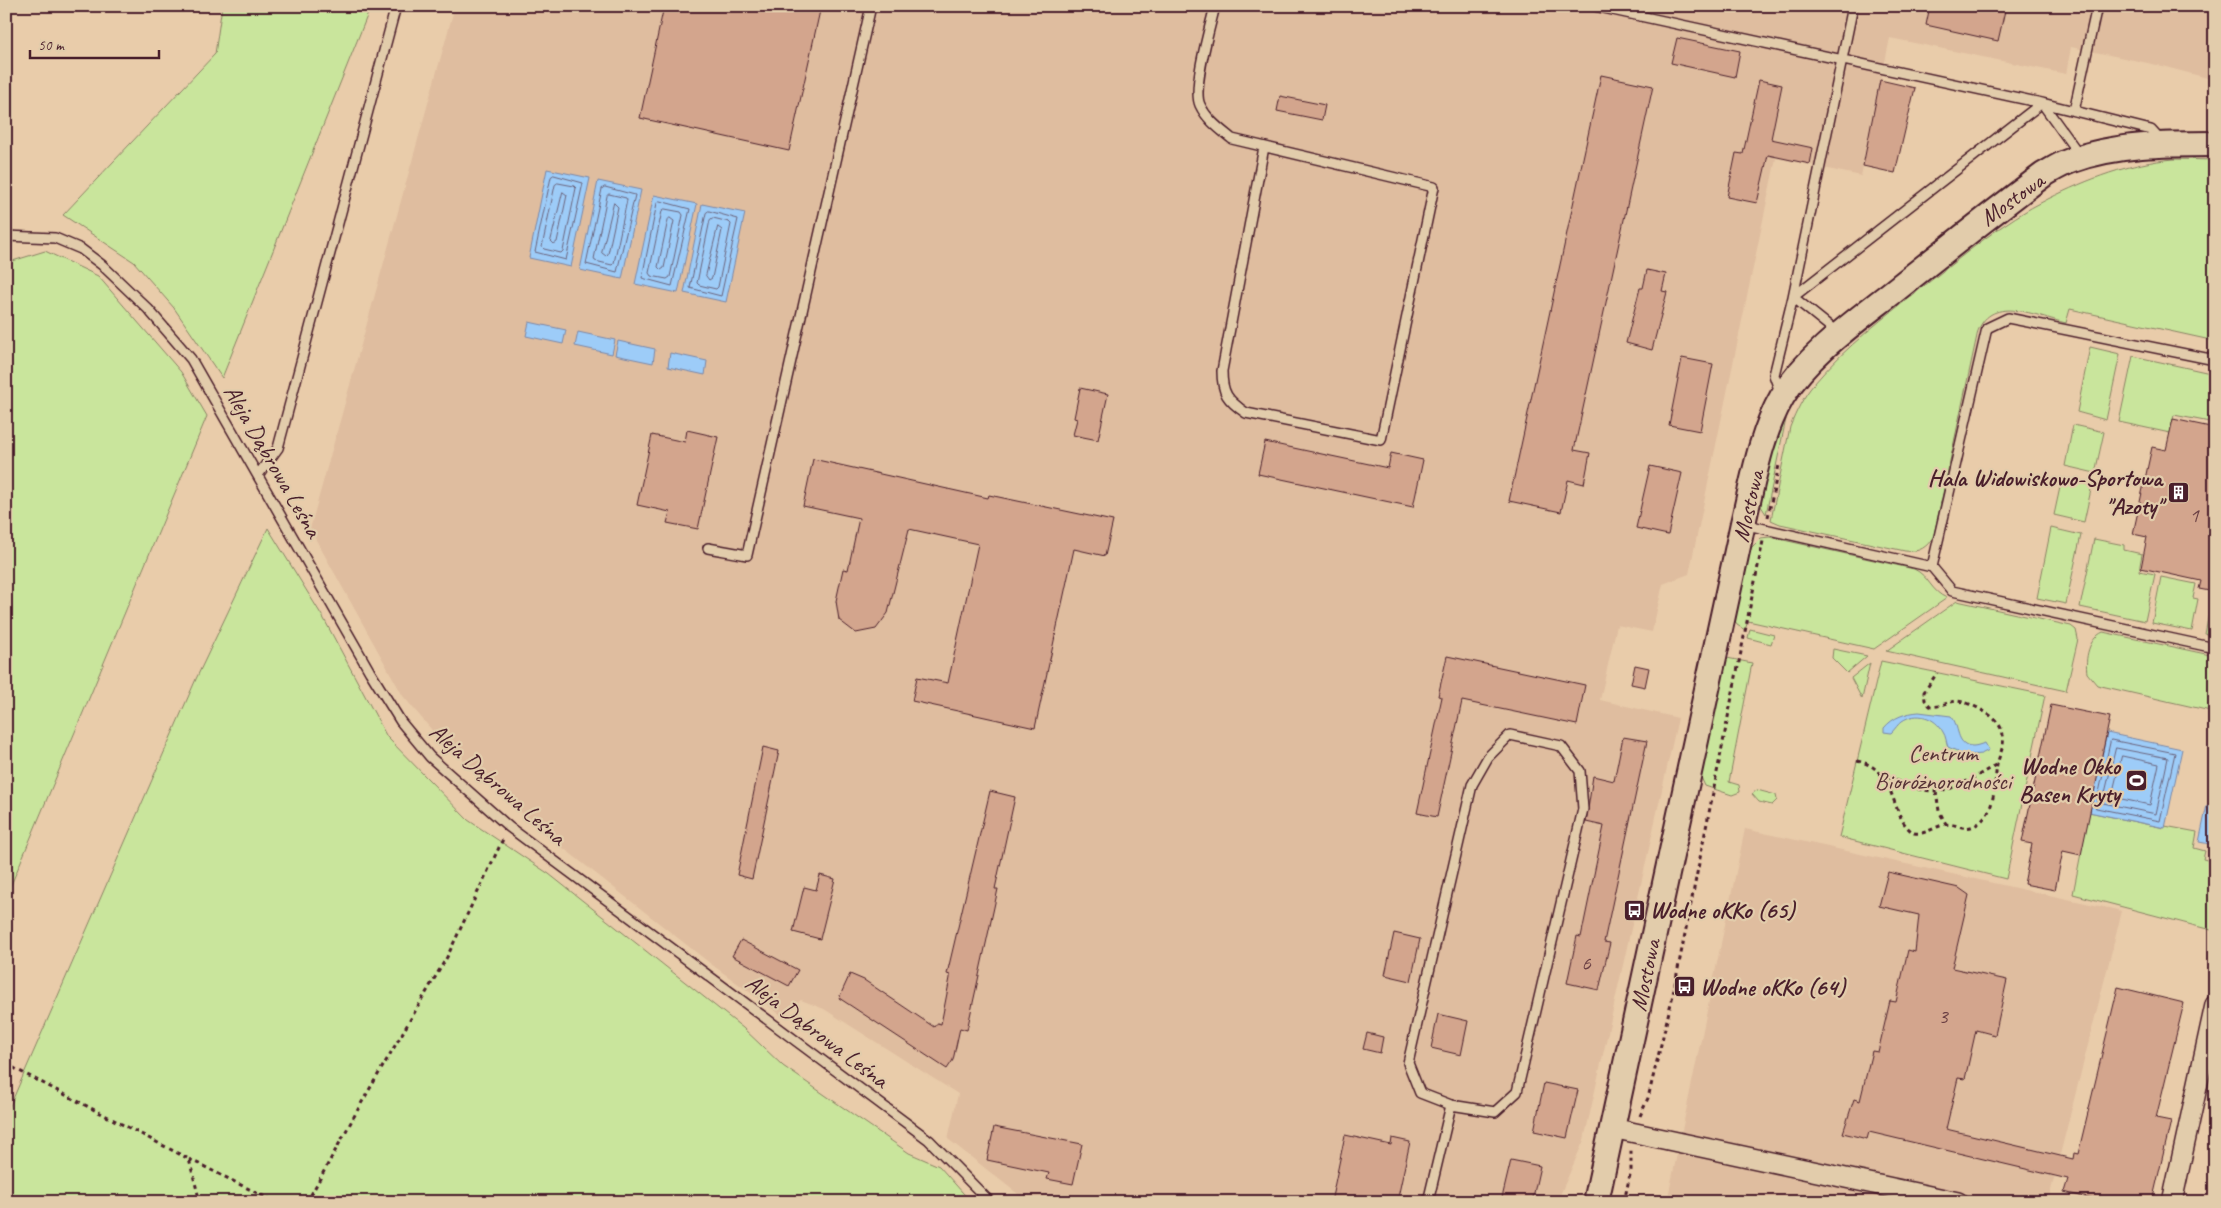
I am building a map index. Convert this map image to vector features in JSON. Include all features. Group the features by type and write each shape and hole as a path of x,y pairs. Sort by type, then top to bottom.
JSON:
{"street":[{"name":"Mostowa","path":"1596,1202 1623,1130 1755,526 1757,463 1772,418 1782,398 1794,379 1839,334 2043,175 2081,157 2095,153 2164,144 2215,144"},
{"path":"2172,1202 2215,1005"},
{"path":"1623,1130 1958,1202"}],"lane":[{"path":"258,474 278,448 396,6"},
{"path":"708,548 747,554 871,6"},
{"path":"1215,6 1198,80 1199,104 1211,121 1232,139 1434,187 1381,440 1246,413 1234,404 1222,389 1222,371 1264,147"},
{"path":"1594,6 2042,103 2151,130 2164,144"},
{"path":"1782,398 1774,375 1821,168 1852,6"},
{"path":"2074,111 2097,6"},
{"path":"2042,103 2081,157"},
{"path":"1793,297 2042,103"},
{"name":"Aleja Dąbrowa Leśna","path":"6,236 55,238 81,249 102,265 148,309 191,359 370,672 401,722 430,757 509,827 929,1140 990,1202"},
{"path":"1793,297 1839,334"},
{"path":"1932,567 1987,328 2008,318 2215,360"},
{"path":"1755,526 1932,567 1952,591 2215,648"},
{"path":"1510,735 1561,746 1580,772 1583,809 1517,1092 1495,1112 1451,1105 1420,1093 1408,1064 1472,785 1488,757 1510,735"},
{"path":"1428,1202 1451,1105"}],"path":[{"path":"1624,1202 1631,1170 1623,1130 1648,1098 1672,999 1711,800 1755,526 1781,456"},
{"path":"1878,771 1884,778 1908,830 1914,833 1924,833 1946,824 1958,828 1968,828 1983,819 1990,807 1997,776 1997,763 2002,751 2003,734 1997,722 1989,714 1960,701 1933,707 1925,700 1925,688 1937,673"},
{"path":"1857,761 1866,762 1878,771 1913,787 1936,791 1959,786 1997,763"},
{"path":"1936,791 1939,811 1946,824"},
{"path":"307,1202 362,1102 447,957 509,827"},
{"path":"6,1064 275,1202"},
{"path":"189,1159 200,1202"}],"shaded area":[{"path":"455,6 2215,6 2215,80 2162,66 2071,47 2066,74 1890,38 1861,176 1776,158 1689,574 1663,584 1652,632 1617,625 1600,700 1678,718 1584,1140 1557,1202 1028,1202 948,1139 958,1094 824,1009 801,1000 781,1015 711,964 543,832 436,735 403,696 310,529"},
{"path":"1745,829 2122,911 2048,1202 1667,1202"}],"green space":[{"path":"222,6 371,6 222,378 174,308 134,262 63,215 215,54"},
{"path":"2174,159 2215,160 2215,341 2070,309 2066,323 2016,310 2004,310 1993,313 1985,320 1978,331 1934,535 1926,546 1915,551 1905,551 1780,524 1771,520 1790,427 1795,416 1803,399 1814,384 1852,345 1969,251 2031,208 2078,185 2110,173 2141,164"},
{"path":"45,251 98,276 181,372 207,416 6,897 6,263"},
{"path":"2090,347 2120,354 2106,420 2077,412"},
{"path":"2133,356 2215,374 2215,423 2174,415 2170,433 2119,422"},
{"path":"1786,419 1766,514 1759,503 1771,455"},
{"path":"2073,425 2104,432 2095,473 2065,466"},
{"path":"2062,478 2092,485 2084,522 2054,515"},
{"path":"268,528 324,619 387,737 468,820 549,874 743,1028 783,1066 909,1153 939,1166 971,1202 6,1202 6,1115 196,679"},
{"path":"2051,528 2081,535 2066,604 2037,598"},
{"path":"1770,537 1914,569 1937,592 1947,598 1874,649 1748,621 1745,630 1737,625 1734,618 1747,552 1761,538"},
{"path":"2094,539 2124,545 2124,550 2142,554 2139,571 2155,574 2145,621 2080,607"},
{"path":"2161,577 2196,584 2193,598 2198,599 2192,631 2152,623"},
{"path":"1957,601 2071,626 2076,630 2078,639 2066,691 1886,651"},
{"path":"2211,603 2215,604 2215,636 2205,634"},
{"path":"1750,629 1774,635 1771,644 1748,638"},
{"path":"2103,632 2215,656 2215,712 2097,685 2087,673 2087,662 2091,644"},
{"path":"1833,649 1867,656 1847,673 1832,658"},
{"path":"1727,658 1752,663 1729,782 1739,785 1740,792 1732,795 1705,786 1700,775"},
{"name":"Centrum Bioróżnorodności","path":"1881,661 2045,695 2006,879 1839,837"},
{"path":"1870,663 1862,699 1851,678"},
{"path":"1757,790 1776,795 1777,800 1772,805 1759,802 1752,794"},
{"path":"2089,812 2164,828 2165,826 2197,832 2194,848 2205,851 2203,859 2215,862 2215,931 2073,894"}],"water":[{"path":"547,169 590,178 571,267 529,258"},
{"path":"598,181 641,190 622,279 580,270"},
{"path":"654,195 697,204 678,293 635,284"},
{"path":"702,204 745,213 726,302 684,293"},
{"path":"529,322 566,330 563,344 526,336"},
{"path":"578,332 615,340 612,354 575,346"},
{"path":"618,341 655,349 653,363 615,355"},
{"path":"670,353 707,361 705,375 668,367"},
{"path":"1919,712 1951,716 1963,743 1973,746 1985,743 1989,750 1981,754 1960,756 1957,751 1948,747 1940,727 1925,717 1914,716 1908,718 1902,721 1891,733 1884,732 1884,728 1896,718"},
{"name":"Wodne Okko Basen Kryty","path":"2107,733 2182,749 2165,828 2089,812"},
{"path":"2207,805 2215,807 2215,845 2199,842"}],"building":[{"path":"664,6 821,6 789,151 640,118"},
{"path":"1930,6 2006,6 1998,41 1926,25"},
{"path":"1677,38 1740,51 1735,77 1671,63"},
{"path":"1601,75 1653,86 1574,450 1590,453 1584,484 1568,480 1561,512 1509,501"},
{"path":"1759,80 1782,85 1771,139 1813,148 1810,164 1768,155 1757,203 1727,197 1736,153 1743,154"},
{"path":"1880,80 1915,88 1895,173 1863,166"},
{"path":"1280,96 1325,105 1322,120 1277,111"},
{"path":"1647,270 1666,274 1662,291 1667,292 1652,350 1626,343 1640,288 1643,288"},
{"path":"1682,358 1713,364 1700,431 1669,425"},
{"path":"1080,388 1108,394 1098,440 1073,435 1077,419 1074,418"},
{"name":"Hala Widowiskowo-Sportowa \"Azoty\"","path":"2173,419 2215,428 2215,592 2199,589 2201,581 2141,568 2147,537 2133,534 2152,447 2166,450"},
{"path":"687,430 718,437 698,529 667,523 670,512 637,505 652,435 685,442"},
{"path":"1265,442 1388,468 1391,453 1423,460 1413,507 1258,474"},
{"path":"813,459 988,498 989,495 1113,521 1105,556 1074,549 1035,728 912,701 917,677 948,683 978,544 909,529 888,613 876,629 856,633 839,620 836,601 843,569 848,570 859,518 803,506"},
{"path":"1650,466 1682,473 1668,535 1636,528"},
{"path":"1447,656 1585,685 1577,725 1462,701 1437,817 1417,813 1442,697 1438,696"},
{"path":"1635,665 1649,668 1645,687 1631,684"},
{"path":"2051,705 2110,717 2081,855 2063,851 2055,890 2024,884 2032,844 2022,842"},
{"path":"1623,737 1647,741 1604,942 1610,943 1599,990 1567,983 1577,936 1581,937 1604,826 1586,822 1593,776 1614,781"},
{"path":"763,747 779,751 752,879 737,875"},
{"path":"990,791 1015,797 995,889 998,889 967,1030 960,1028 953,1060 947,1069 839,998 850,974 864,980 934,1027 937,1023 941,1024 950,978 950,975 947,974"},
{"path":"1888,872 1959,888 1969,895 1952,968 2007,980 1995,1035 1976,1030 1965,1079 1958,1078 1946,1129 2073,1159 2074,1153 2078,1154 2118,987 2184,1003 2156,1118 2171,1121 2152,1202 2104,1202 2064,1192 2068,1179 1869,1132 1867,1139 1843,1133 1854,1099 1860,1101 1872,1051 1878,1052 1890,1001 1896,1002 1908,950 1915,952 1919,915 1879,906"},
{"path":"820,875 835,879 820,939 793,932 804,887 816,890"},
{"path":"1394,933 1420,939 1411,981 1385,975"},
{"path":"741,940 798,970 789,986 732,956"},
{"path":"1438,1014 1468,1021 1461,1055 1431,1048"},
{"path":"1367,1033 1383,1037 1380,1053 1363,1049"},
{"path":"1544,1083 1578,1090 1567,1138 1534,1131"},
{"path":"994,1127 1082,1144 1073,1184 1047,1179 1049,1173 987,1160"},
{"path":"1345,1135 1391,1145 1392,1138 1410,1142 1397,1202 1331,1202"},
{"path":"1511,1160 1540,1166 1532,1202 1501,1202"}],"place":[{"name":"Hala Widowiskowo-Sportowa \"Azoty\"","path":"2178,492"},
{"name":"Wodne Okko Basen Kryty","path":"2136,780"},
{"name":"Wodne oKKo (65)","path":"1634,910"},
{"name":"Wodne oKKo (64)","path":"1684,987"}]}
